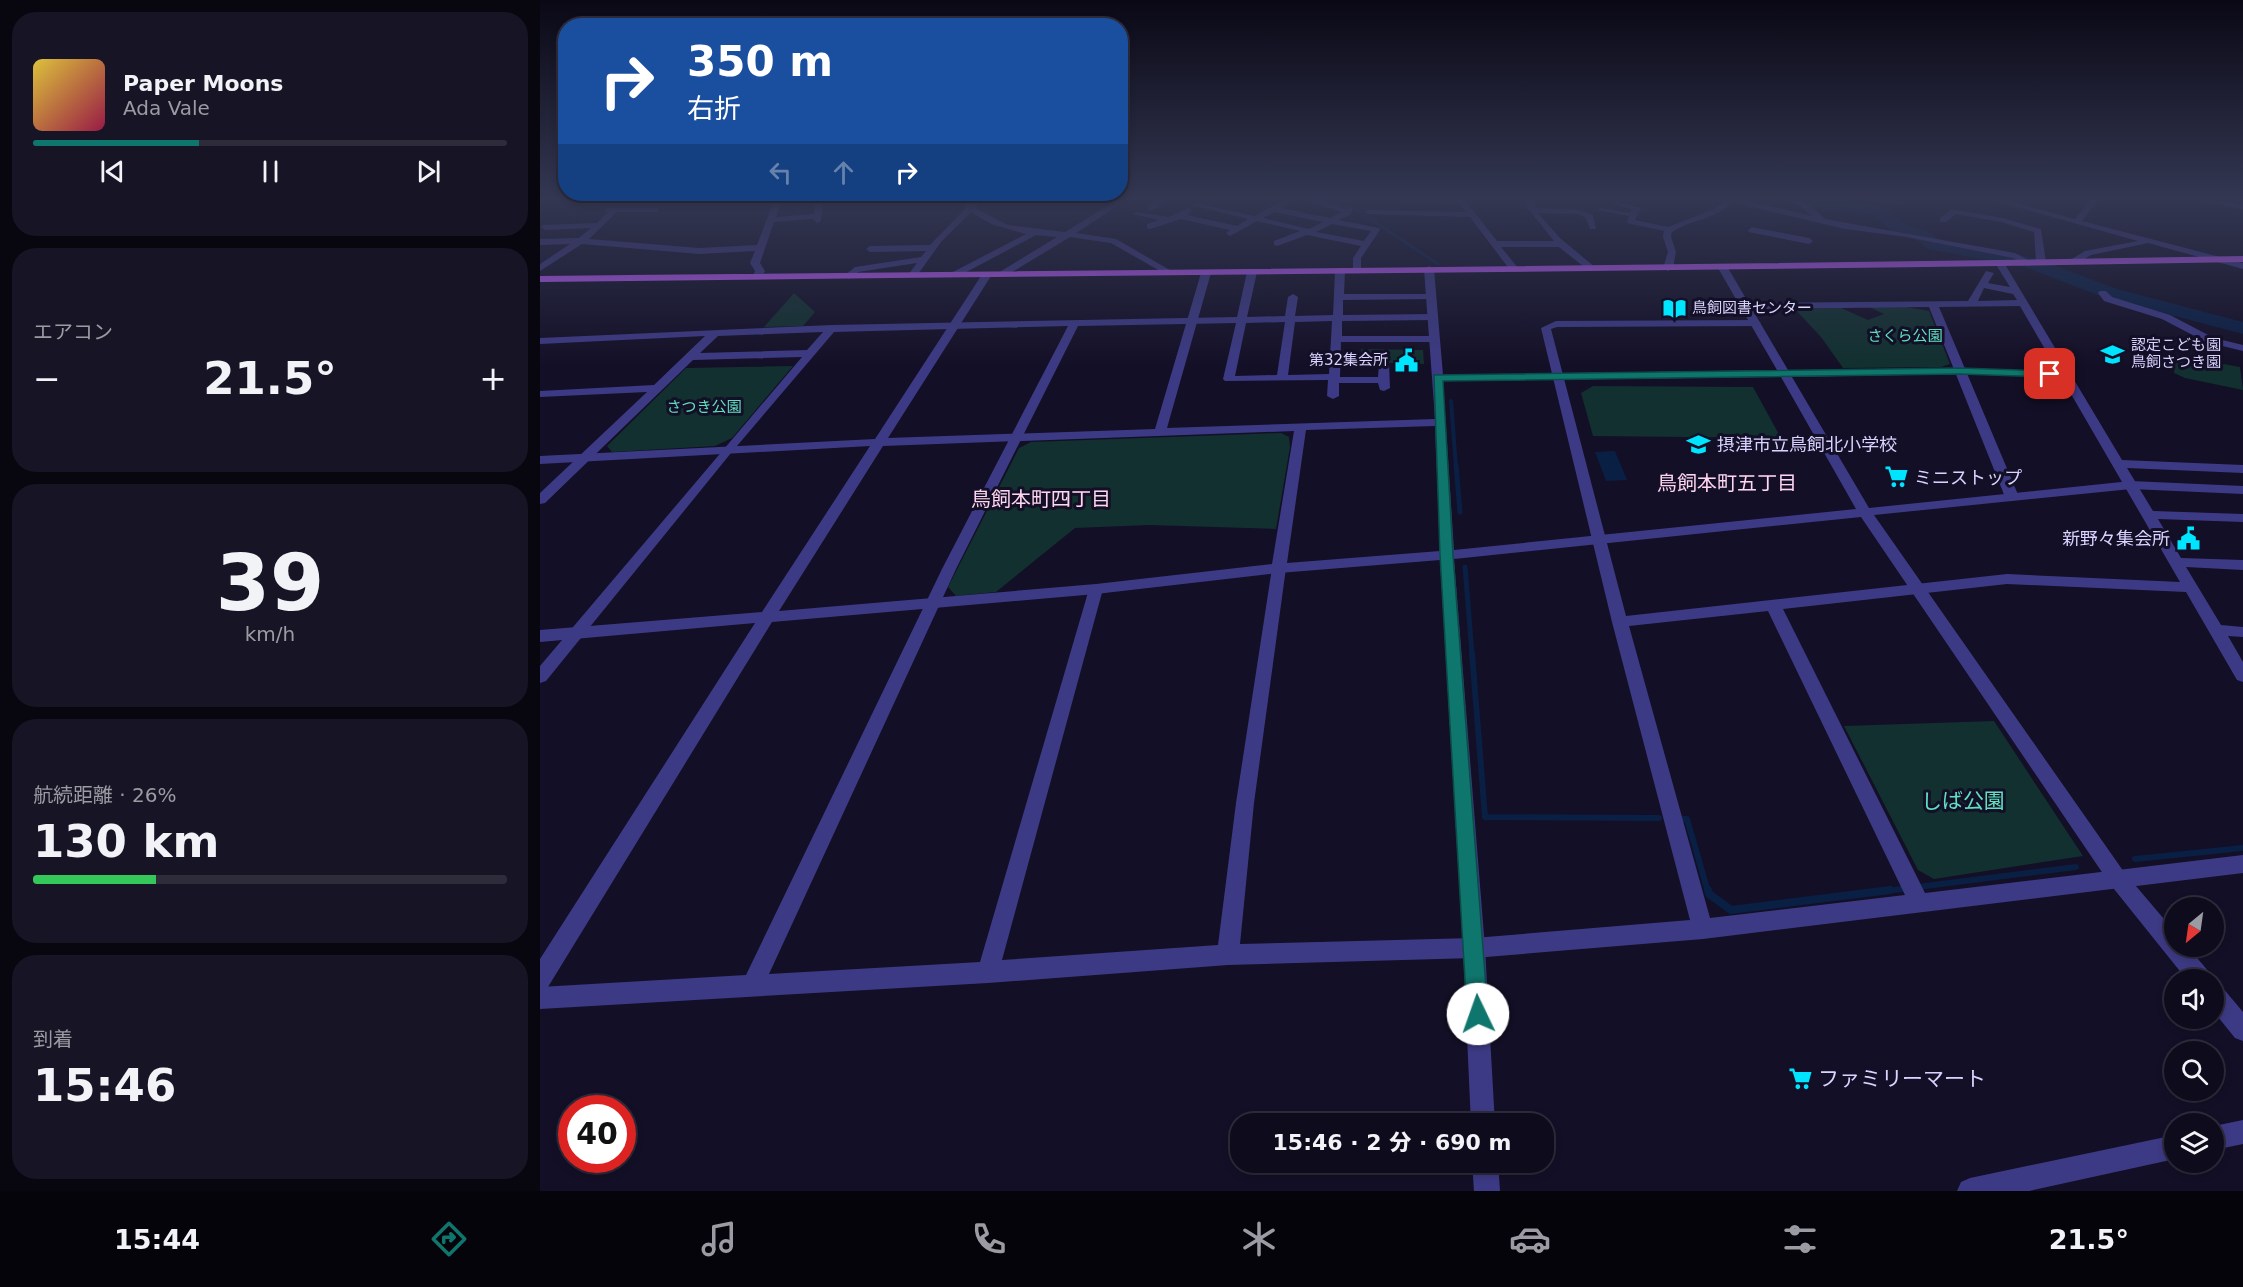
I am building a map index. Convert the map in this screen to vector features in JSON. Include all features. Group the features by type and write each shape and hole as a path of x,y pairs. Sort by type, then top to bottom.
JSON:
{"main road":[{"path":"540,279 986,276 1513,268 1723,268 2243,259"}],"street":[{"path":"540,268 558,256"},
{"path":"757,256 755,262 760,272 758,276"},
{"path":"913,275 927,256"},
{"path":"954,276 992,256"},
{"path":"1001,275 1034,256"},
{"path":"1141,256 1170,273"},
{"path":"1358,270 1359,256"},
{"path":"1503,256 1513,268"},
{"path":"1576,256 1591,268"},
{"path":"1668,268 1671,256"},
{"path":"2013,256 2029,262"},
{"path":"2040,256 2041,262"},
{"path":"2073,262 2084,256"},
{"path":"2206,256 2243,266"},
{"path":"849,276 855,270 925,259"},
{"path":"2001,263 2131,485 2151,515 2243,676"},
{"path":"1723,268 1865,512 1917,590 2117,878 2192,969"},
{"path":"1429,270 1441,422 1447,555 1483,1113"},
{"path":"1333,396 1340,271"},
{"path":"1252,272 1229,379 1334,378 1384,384 1384,363"},
{"path":"1160,432 1206,273"},
{"path":"1972,304 1976,292 1983,285 1989,273"},
{"path":"540,979 986,276"},
{"path":"1983,285 2018,292"},
{"path":"2103,293 2107,299 2166,316 2210,340 2243,348"},
{"path":"1338,297 1431,296"},
{"path":"1282,378 1288,319 1293,297"},
{"path":"1746,306 2025,303"},
{"path":"1933,304 2012,497"},
{"path":"540,341 716,332 956,324 1433,318"},
{"path":"752,986 930,604 1013,438 1075,322"},
{"path":"1703,929 1598,538 1556,376 1546,328 1556,324 1756,323"},
{"path":"540,677 727,450 832,328"},
{"path":"540,500 716,332"},
{"path":"1336,339 1433,339"},
{"path":"690,357 810,353"},
{"path":"1437,378 1960,371 2068,375"},
{"path":"540,394 658,388"},
{"path":"540,460 881,442 1441,422"},
{"path":"1228,955 1245,803 1300,426"},
{"path":"2119,464 2243,468"},
{"path":"540,636 1096,589 1279,568 1447,555 2131,485 2243,490"},
{"path":"2151,515 2243,518"},
{"path":"2177,562 2243,565"},
{"path":"1620,622 2007,579 2192,587"},
{"path":"988,972 1096,589"},
{"path":"1773,605 1919,902"},
{"path":"2217,630 2243,632"},
{"path":"540,998 988,972 1228,955 1474,948 1703,929 2243,864"},
{"path":"2224,1007 2243,1030"},
{"path":"2224,1136 2243,1132"},
{"path":"1970,1191 2164,1149"},
{"path":"1486,1173 1487,1191"}],"green space":[{"path":"794,293 815,312 803,326 764,327"},
{"name":"さくら公園","path":"1869,307 1906,307 1929,311 1950,364 1941,367 1843,368 1821,337 1795,309 1841,308 1868,320 1884,314"},
{"path":"1361,349 1423,350 1424,364 1361,362"},
{"path":"2175,355 2240,367 2243,390 2185,378 2174,373"},
{"name":"さつき公園","path":"793,366 732,438 715,446 612,452 607,446 686,368"},
{"path":"1593,386 1753,387 1781,438 1593,436 1581,393"},
{"path":"1281,433 1289,437 1290,447 1276,529 1149,525 1075,528 996,592 956,596 948,587 1019,448 1031,442"},
{"name":"しば公園","path":"1994,721 2083,856 1934,879 1918,870 1844,726"}],"water":[{"path":"1615,451 1627,480 1606,481 1595,452"}],"waterway":[{"path":"1425,256 1438,264"},
{"path":"1993,256 2029,262 2110,293 2243,328"},
{"path":"1451,401 1456,467"},
{"path":"1456,465 1460,512"},
{"path":"1465,567 1472,654"},
{"path":"1472,653 1485,817 1659,818"},
{"path":"1683,819 1687,819 1708,892"},
{"path":"2135,859 2243,848"},
{"path":"1878,892 2076,867"},
{"path":"1708,890 1709,894 1731,910 1890,890"}],"place":[{"name":"鳥飼図書センター","path":"1674,308"},
{"name":"認定こども園 鳥飼さつき園","path":"2113,354"},
{"name":"第32集会所","path":"1406,360"},
{"name":"摂津市立鳥飼北小学校","path":"1699,444"},
{"name":"ミニストップ","path":"1896,477"},
{"name":"新野々集会所","path":"2188,538"},
{"name":"ファミリーマート","path":"1800,1079"}],"district":[{"name":"鳥飼本町五丁目","path":"1727,483"},
{"name":"鳥飼本町四丁目","path":"1041,499"}],"route":[{"path":"1478,1014 1437,378 1960,371 2050,374"}]}
